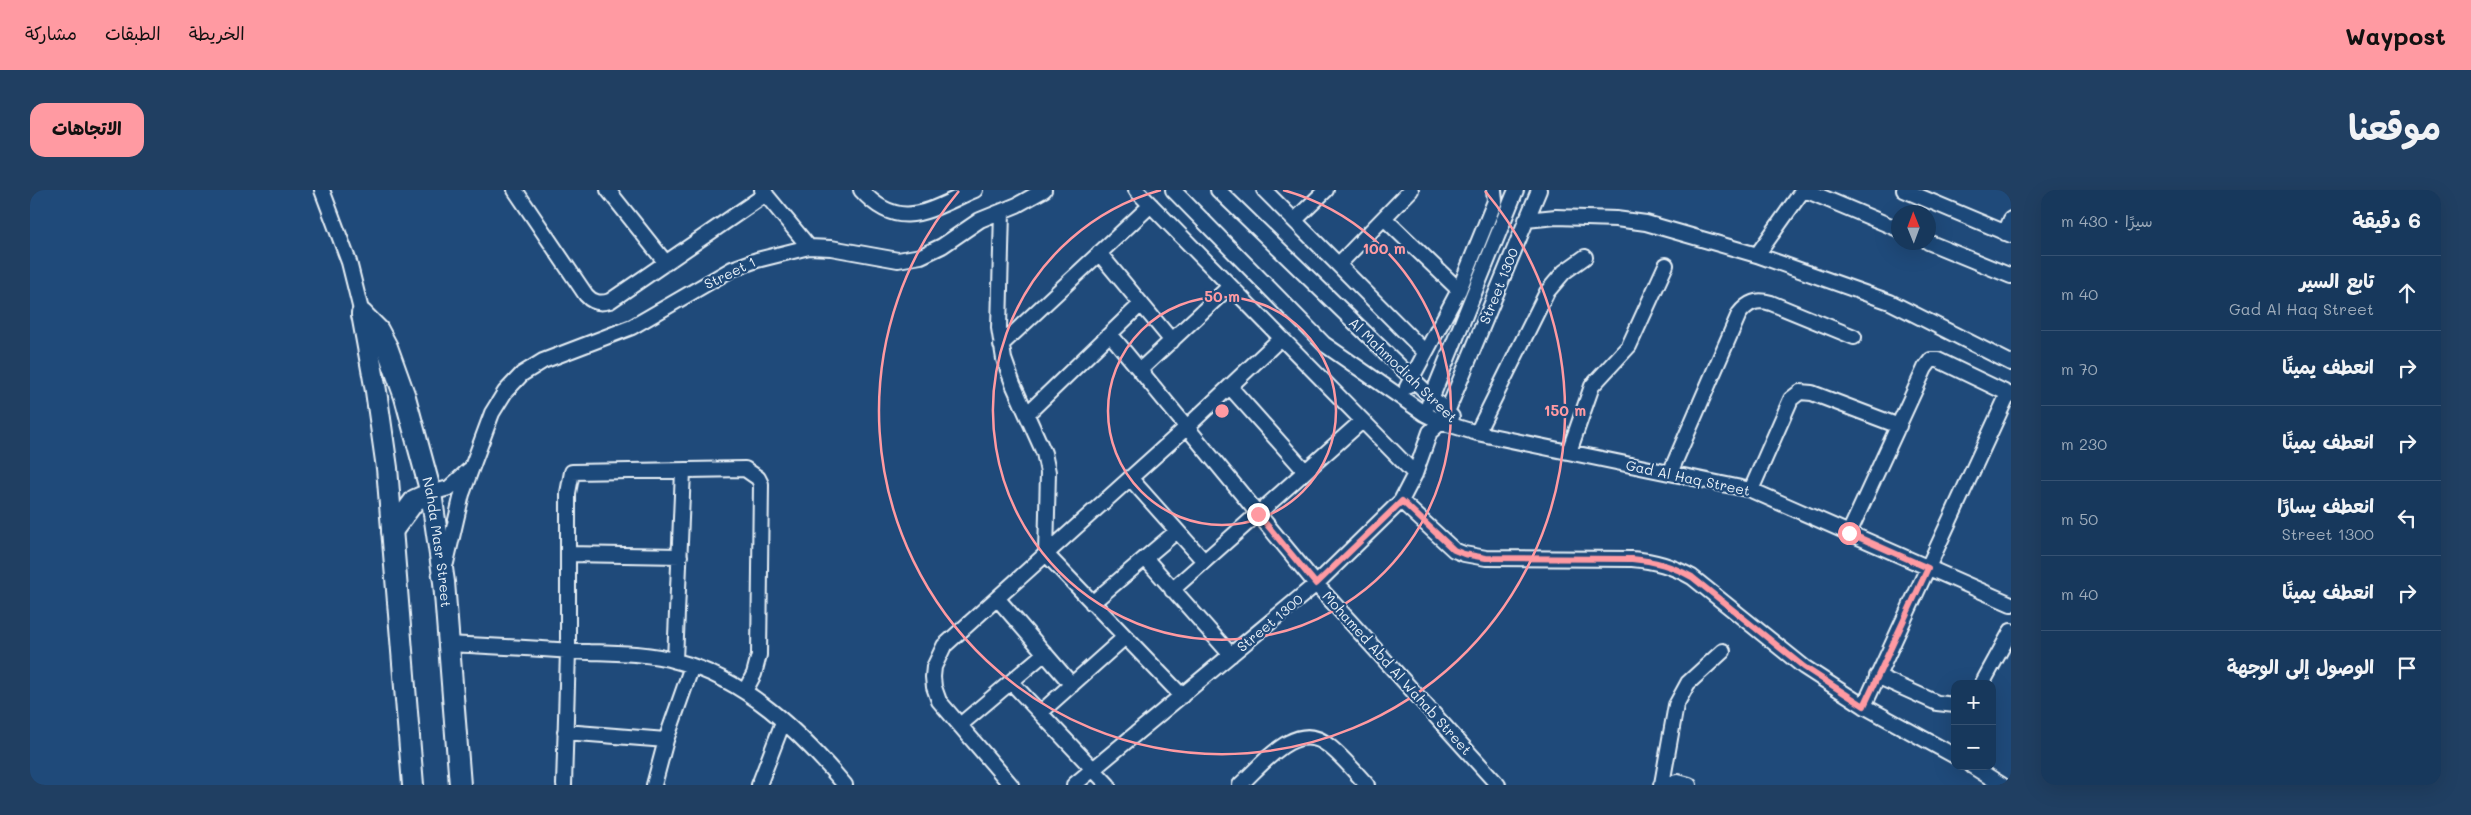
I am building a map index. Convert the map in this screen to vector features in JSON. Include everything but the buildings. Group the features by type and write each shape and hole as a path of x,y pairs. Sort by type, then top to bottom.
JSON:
{"street":[{"name":"Nahda Masr Street","path":"322,190 348,262 362,314 382,425 413,785"},
{"path":"515,190 591,300 604,303 610,301 764,192 809,247"},
{"path":"608,190 666,262"},
{"path":"861,190 872,203 883,210 908,215 920,213 976,190"},
{"name":"Street 1","path":"444,582 454,523 472,466 492,413 505,392 522,374 543,361 632,327 732,270 782,252 809,247 831,248 898,260 921,256 942,246 980,220 1002,212 1044,190"},
{"path":"1136,190 1415,474"},
{"name":"Al Mahmodiah Street","path":"1173,190 1324,344 1425,414 1444,417 1471,431"},
{"name":"Al Mahmodiah Street","path":"1218,190 1430,398 1444,417"},
{"path":"1264,190 1425,352"},
{"path":"1294,220 1326,190"},
{"path":"1339,264 1411,190"},
{"path":"1401,397 1459,290 1494,201 1494,190"},
{"name":"Street 1300","path":"1425,414 1516,190"},
{"name":"Street 1300","path":"1074,785 1316,584 1402,501 1415,474 1430,432 1444,417 1539,190"},
{"path":"1757,255 1804,190 1891,226"},
{"path":"1904,190 1930,195 2008,234 2011,219"},
{"path":"1001,345 1151,205"},
{"path":"1002,212 999,328 1001,345 1013,384 1044,453 1048,472 1046,554 1182,696"},
{"path":"1526,220 1556,217 1616,218 1646,223 1757,255 1890,302 2011,363"},
{"path":"1384,218 1459,290"},
{"path":"1936,245 2011,276"},
{"path":"1099,253 1172,341"},
{"path":"1471,431 1548,292 1564,272 1586,257"},
{"path":"1569,452 1592,386 1629,346 1666,265"},
{"path":"1140,370 1230,286"},
{"path":"1670,473 1739,314 1745,306 1753,301 1762,300 1854,337"},
{"path":"1027,414 1141,304"},
{"name":"Nahda Masr Street","path":"362,314 378,330 390,354 405,397 431,493 444,582 460,785"},
{"name":"Mohamed Abd Al Wahab Street","path":"1110,334 1316,584 1498,785"},
{"path":"1011,785 939,701 934,687 934,667 944,646 1187,427 1281,338"},
{"path":"1849,533 1926,368 1932,360 1938,360 2010,394 1864,706"},
{"path":"1230,387 1305,471"},
{"path":"1751,490 1791,399 1800,392 1812,393 1899,426"},
{"path":"1425,414 1430,432"},
{"path":"1172,590 1362,421"},
{"name":"Gad Al Haq Street","path":"1471,431 1751,490 2011,604"},
{"name":"Street 1","path":"431,493 440,492 456,483 472,466"},
{"path":"564,785 568,650 568,492 572,472 745,469 758,478 760,484 759,654 754,674 745,691"},
{"path":"675,660 683,471"},
{"path":"1130,478 1204,561"},
{"path":"392,531 415,500 431,493"},
{"path":"1402,501 1454,550 1464,554 1486,558 1632,559 1653,561 1673,567 1692,577 1804,667 1864,706 1951,754"},
{"path":"1092,603 1177,531"},
{"path":"568,554 680,556"},
{"path":"1145,558 1231,655"},
{"path":"997,598 1072,685"},
{"path":"1984,680 2011,631"},
{"path":"1040,713 1125,637"},
{"path":"448,644 568,650 675,660 692,666 745,691 784,722 824,760 846,785"},
{"path":"1689,785 1678,782 1661,785 1676,705 1688,684 1723,651"},
{"path":"960,725 1045,653"},
{"path":"654,785 666,740 692,666"},
{"path":"1877,676 1937,703 1951,705"},
{"path":"1011,682 1108,785"},
{"path":"759,785 784,722"},
{"path":"565,732 666,740"},
{"path":"1240,785 1284,745 1298,736 1314,736 1328,745 1367,785"},
{"path":"1978,770 1998,784"}],"route":[{"path":"1258,514 1316,584 1402,501 1454,550 1464,554 1486,558 1632,559 1653,561 1673,567 1692,577 1804,667 1864,706 1928,568 1849,533"}]}
